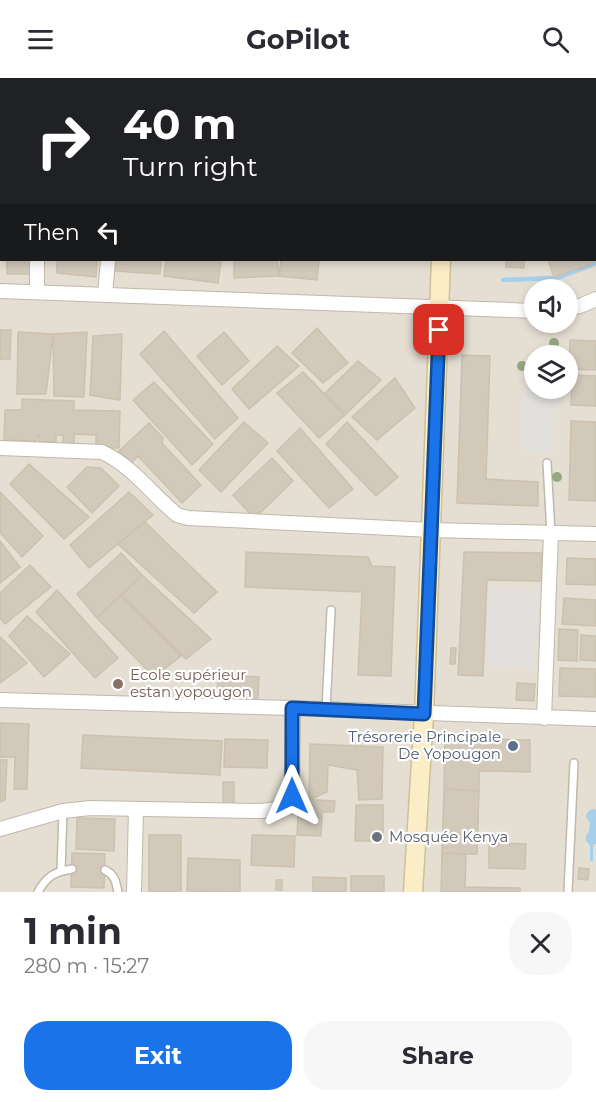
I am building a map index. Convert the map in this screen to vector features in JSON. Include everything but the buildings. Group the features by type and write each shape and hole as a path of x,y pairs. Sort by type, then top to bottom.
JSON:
{"street":[{"path":"37,261 37,292"},
{"path":"105,295 108,261"},
{"path":"413,892 424,714 441,261"},
{"path":"0,291 524,311"},
{"path":"578,306 596,299"},
{"path":"0,448 102,452 114,457 125,466 177,515 188,518 431,530 596,534"},
{"path":"544,718 551,533"},
{"path":"0,700 596,719"},
{"path":"0,829 63,811 90,808 262,811 282,808 292,796 292,708"},
{"path":"134,892 136,808"}],"lane":[{"path":"547,463 551,533"},
{"path":"326,709 331,610"},
{"path":"568,892 574,763"},
{"path":"61,871 63,811"},
{"path":"38,892 44,881 51,875 72,869"},
{"path":"105,870 116,879 118,892"}],"shaded area":[{"path":"0,261 596,261 596,892 0,892"},
{"path":"524,399 557,399 554,453 522,451"},
{"path":"490,590 539,591 535,667 487,665"}],"water":[{"path":"596,810 596,844 593,845 593,861 590,861 590,845 586,835 589,832 590,822 586,815"}],"waterway":[{"path":"503,280 557,278 596,263"}],"place":[{"name":"Ecole supérieur estan yopougon","path":"118,684"},
{"name":"Trésorerie Principale De Yopougon","path":"513,746"},
{"name":"Mosquée Kenya","path":"377,837"}],"route":[{"path":"292,796 292,708 424,714 439,330"}]}
